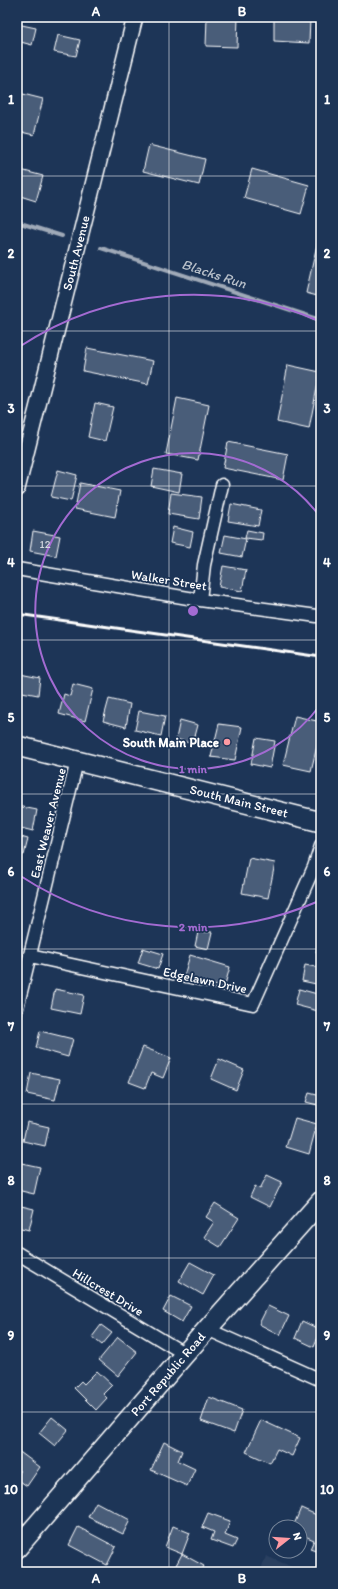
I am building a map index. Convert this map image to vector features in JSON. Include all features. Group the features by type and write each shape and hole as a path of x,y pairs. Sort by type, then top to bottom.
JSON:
{"main road":[{"name":"South Main Street","path":"17,746 321,822"},
{"name":"Port Republic Road","path":"17,1548 185,1354 321,1202"}],"street":[{"name":"South Avenue","path":"17,489 134,17"},
{"path":"200,600 204,565 222,485"},
{"name":"Walker Street","path":"17,569 200,600 317,616"},
{"name":"East Weaver Avenue","path":"18,1002 77,761"},
{"name":"Edgelawn Drive","path":"30,956 252,1004 314,866 321,846"},
{"name":"Hillcrest Drive","path":"17,1253 185,1354"},
{"path":"207,1329 321,1380"}],"shaded area":[{"path":"266,1556 268,1559 273,1559 304,1572 260,1572"}],"building":[{"path":"207,17 238,17 237,47 206,46"},
{"path":"274,17 321,17 321,19 310,19 309,43 274,41"},
{"path":"17,24 36,28 32,45 17,41"},
{"path":"58,35 80,40 76,56 54,52"},
{"path":"19,93 43,99 34,135 17,131 17,103"},
{"path":"149,145 205,159 199,185 143,171"},
{"path":"17,169 43,176 36,201 17,195"},
{"path":"252,169 309,185 301,214 244,198"},
{"path":"318,240 321,241 321,297 306,293"},
{"path":"87,348 153,361 148,384 83,371"},
{"path":"288,365 320,372 309,429 277,422"},
{"path":"177,398 209,405 198,460 166,454"},
{"path":"95,403 113,407 105,441 88,437"},
{"path":"228,442 288,454 283,480 223,468"},
{"path":"154,469 182,474 179,492 151,486"},
{"path":"58,470 77,475 71,501 51,497"},
{"path":"80,483 120,491 115,517 75,509"},
{"path":"171,493 202,497 199,519 168,514"},
{"path":"231,504 261,510 258,526 228,521"},
{"path":"173,527 193,532 190,547 170,543"},
{"path":"247,530 263,533 262,540 245,538"},
{"path":"33,531 60,536 56,556 30,551"},
{"path":"225,535 246,539 242,557 221,553"},
{"path":"223,566 246,570 242,591 219,587"},
{"path":"20,674 40,678 38,695 17,691"},
{"path":"73,684 93,689 85,721 59,714 64,694 70,696"},
{"path":"109,699 130,704 126,727 103,721"},
{"path":"139,711 165,716 161,736 135,730"},
{"path":"295,716 321,722 321,729 311,771 283,765"},
{"path":"180,720 198,725 193,744 176,739"},
{"name":"South Main Place","path":"219,724 242,727 235,760 211,757"},
{"path":"256,738 275,741 270,768 251,764"},
{"path":"17,806 37,810 33,831 17,827"},
{"path":"17,836 28,839 24,855 17,853"},
{"path":"249,858 275,863 268,898 242,893"},
{"path":"198,932 212,932 208,949 195,946"},
{"path":"321,935 321,953 316,952"},
{"path":"143,948 163,954 158,969 138,963"},
{"path":"190,955 230,967 224,988 184,976"},
{"path":"305,965 321,968 321,985 302,981"},
{"path":"55,989 84,995 80,1014 51,1008"},
{"path":"299,989 321,995 318,1011 295,1005"},
{"path":"40,1031 73,1039 68,1057 36,1048"},
{"path":"143,1047 171,1058 163,1078 151,1073 145,1088 129,1082"},
{"path":"219,1059 244,1070 236,1090 211,1079"},
{"path":"31,1073 60,1079 55,1100 27,1094"},
{"path":"309,1093 321,1096 321,1106 306,1102"},
{"path":"295,1118 317,1124 309,1154 286,1147"},
{"path":"27,1122 49,1127 45,1146 23,1141"},
{"path":"17,1162 40,1167 34,1194 17,1190"},
{"path":"267,1175 282,1182 270,1207 250,1197 255,1186 260,1189"},
{"path":"215,1203 239,1218 220,1247 204,1237 214,1222 206,1217"},
{"path":"17,1205 34,1209 29,1230 17,1227"},
{"path":"190,1262 214,1275 203,1295 179,1281"},
{"path":"171,1296 191,1306 182,1322 163,1311"},
{"path":"268,1306 289,1316 280,1335 259,1324"},
{"path":"302,1321 321,1330 314,1347 295,1338"},
{"path":"101,1325 112,1333 102,1345 92,1337"},
{"path":"118,1337 137,1352 118,1376 99,1360"},
{"path":"97,1371 112,1385 103,1394 107,1398 96,1410 74,1388 81,1381 84,1384"},
{"path":"209,1397 242,1410 234,1433 201,1421"},
{"path":"52,1417 68,1430 55,1446 39,1433"},
{"path":"261,1420 300,1438 292,1456 277,1449 270,1463 246,1452"},
{"path":"164,1442 182,1451 178,1461 195,1469 187,1486 151,1470"},
{"path":"17,1450 40,1467 27,1486 17,1479 20,1471 17,1470"},
{"path":"96,1502 130,1520 123,1534 88,1517"},
{"path":"301,1508 321,1517 321,1553 310,1549 314,1540 308,1537 308,1519 296,1519"},
{"path":"208,1513 230,1521 225,1535 237,1540 233,1548 211,1540 214,1532 202,1527"},
{"path":"173,1526 190,1533 182,1554 165,1547"},
{"path":"78,1527 116,1547 107,1565 69,1545"},
{"path":"182,1554 204,1566 201,1572 185,1572 175,1567"}],"waterway":[{"name":"Blacks Run","path":"17,222 62,236"},
{"name":"Blacks Run","path":"101,248 321,320"}],"railway":[{"path":"17,614 321,657"}],"place":[{"name":"South Main Place","path":"227,742"}]}
